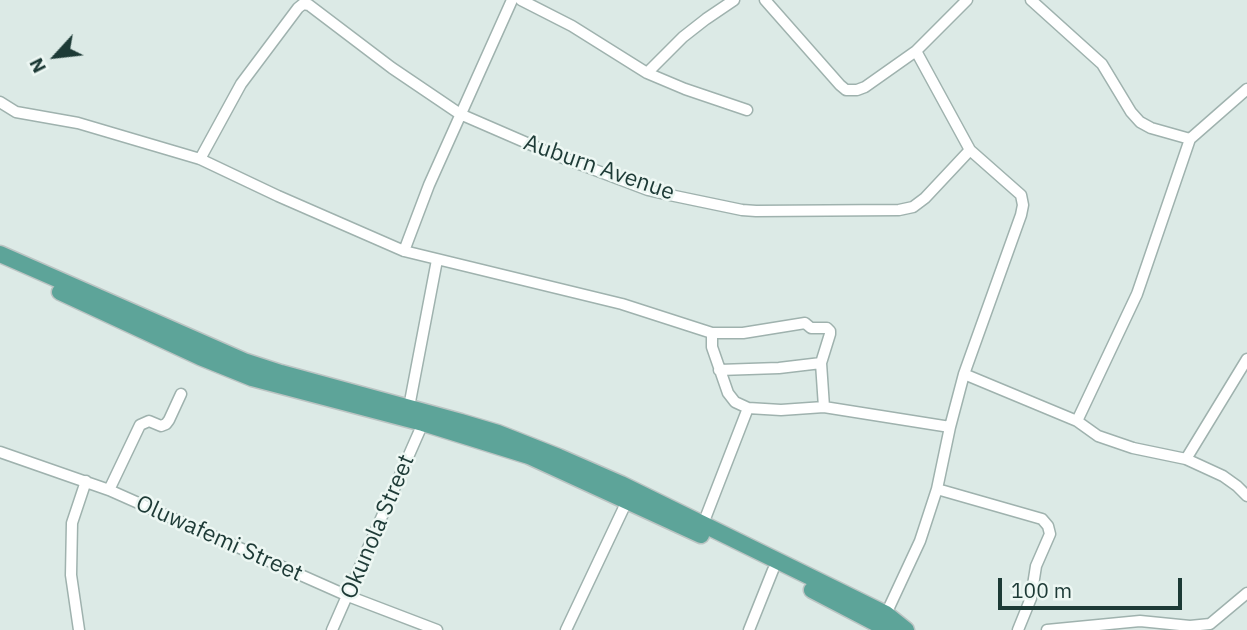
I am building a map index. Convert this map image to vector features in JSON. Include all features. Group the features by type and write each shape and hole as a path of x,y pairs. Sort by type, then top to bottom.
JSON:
{"main road":[{"path":"0,254 244,361 498,433 559,457 703,524 888,622"},
{"path":"0,265 200,357 252,378 423,423 529,456 906,630"}],"street":[{"path":"404,251 429,185 512,0"},
{"path":"521,0 582,32 648,73 747,110"},
{"path":"648,73 683,37 734,0"},
{"path":"765,0 846,90 865,87 916,51 967,0"},
{"path":"1031,0 1102,64 1140,122 1151,128 1190,139"},
{"name":"Auburn Avenue","path":"200,159 241,84 303,4 309,5 460,114 648,190 741,210 763,212 899,211 913,207 925,198 970,150"},
{"path":"888,622 937,489 964,374 1023,205 1021,195 970,150 916,51"},
{"path":"1077,421 1136,294 1190,139 1247,89"},
{"path":"0,102 16,112 78,123 200,159 404,251 622,304 712,333 743,333 805,323 811,328 827,328 830,334 821,363 824,407"},
{"path":"408,407 437,260"},
{"path":"712,333 712,347 728,393 735,402 748,408 781,410 824,407 950,427"},
{"path":"1186,459 1247,359"},
{"path":"719,370 779,368 821,363"},
{"path":"964,374 1077,421 1098,436 1133,448 1186,459 1223,475 1247,496"},
{"path":"109,491 140,425 149,421 161,426 166,424 181,394"},
{"path":"703,524 748,408"},
{"name":"Okunola Street","path":"332,630 423,423"},
{"name":"Oluwafemi Street","path":"0,452 86,481 348,596 437,630"},
{"path":"79,630 71,575 72,523 86,481"},
{"path":"937,489 1042,519 1048,526 1050,534 1036,566 1031,598 1018,630"},
{"path":"566,630 627,501"},
{"path":"749,630 773,570"},
{"path":"1048,630 1140,626 1213,627 1247,593"}]}
